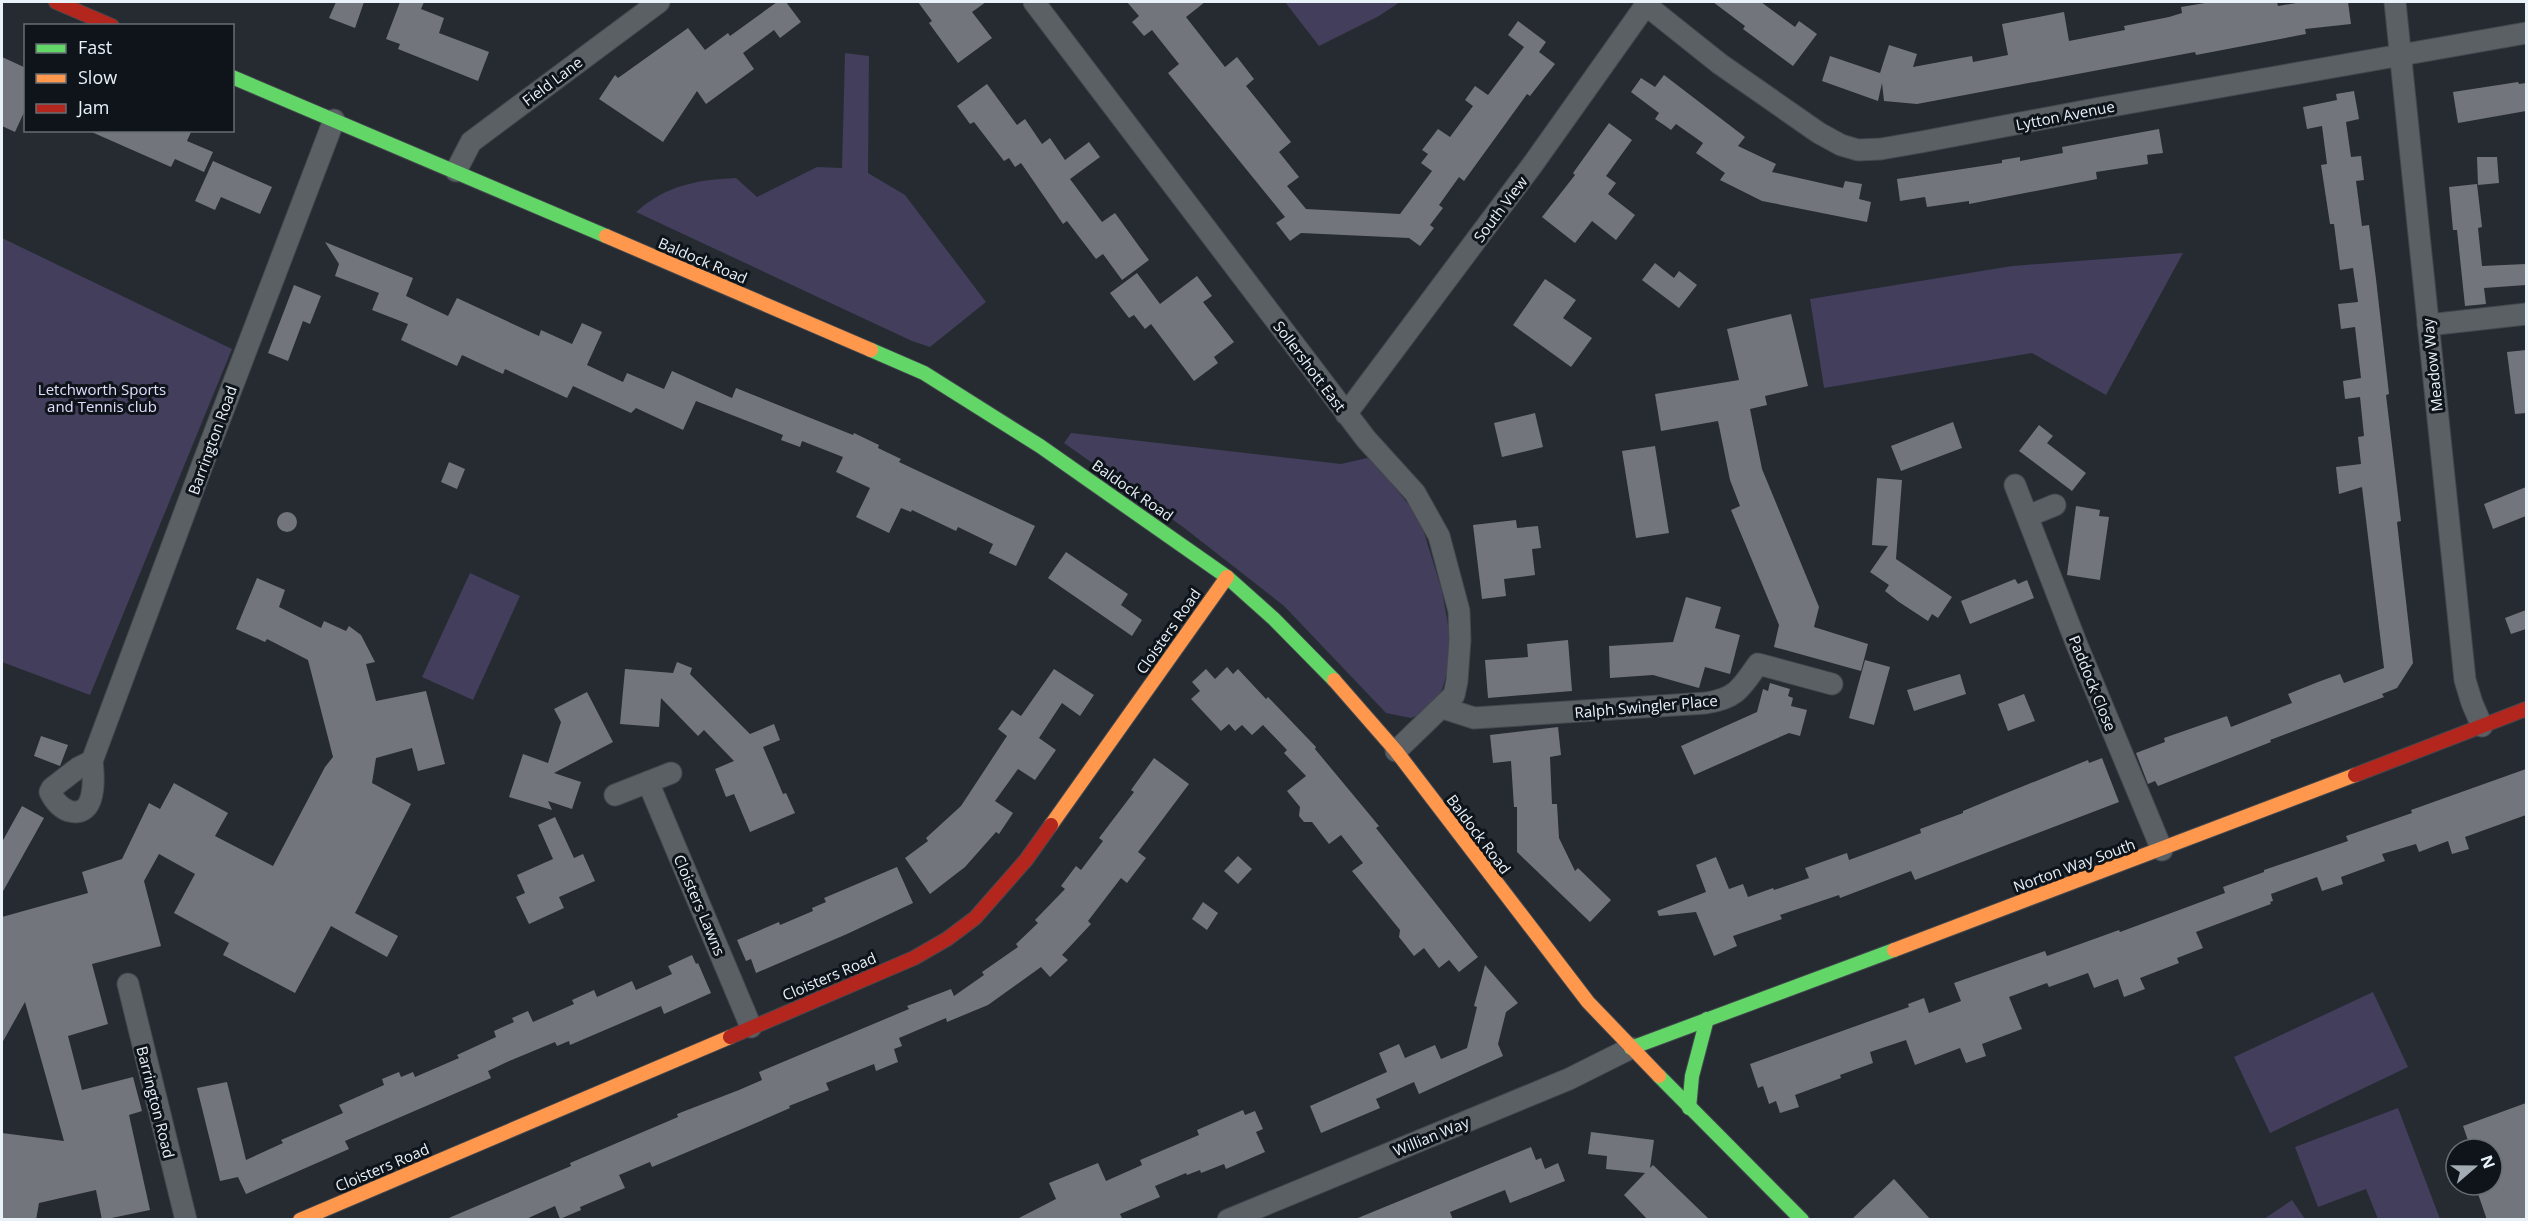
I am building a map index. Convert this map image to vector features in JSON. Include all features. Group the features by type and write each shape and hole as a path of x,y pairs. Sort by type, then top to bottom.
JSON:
{"street":[{"path":"56,2 107,24"},
{"name":"Field Lane","path":"456,171 471,142 659,2"},
{"name":"Sollershott East","path":"1034,2 1346,414 1380,456 1415,493 1439,536 1459,610 1458,681 1454,695 1443,708 1396,752"},
{"name":"Meadow Way","path":"2395,2 2465,681 2482,726"},
{"name":"South View","path":"1346,414 1533,164 1647,3"},
{"name":"Lytton Avenue","path":"1647,3 1720,64 1819,133 1841,145 1858,150 1911,144 2100,108 2401,57 2526,33"},
{"name":"Baldock Road","path":"234,78 924,373 1040,446 1227,577 1274,619 1337,683 1396,752 1588,1002 1689,1108 1802,1220"},
{"name":"Barrington Road","path":"93,761 202,463 334,120"},
{"path":"2428,325 2526,314"},
{"name":"Paddock Close","path":"2015,485 2077,645 2162,850"},
{"path":"2028,516 2055,505"},
{"name":"Cloisters Road","path":"300,1220 914,958 947,939 975,918 1044,837 1227,577"},
{"name":"Ralph Swingler Place","path":"1443,708 1474,718 1706,703 1725,700 1739,692 1758,664 1832,684"},
{"name":"Norton Way South","path":"1631,1048 2162,850 2526,709"},
{"path":"615,795 671,773"},
{"name":"Cloisters Lawns","path":"648,782 751,1028"},
{"name":"Barrington Road","path":"128,984 186,1220"},
{"path":"1689,1108 1692,1076 1707,1019"},
{"name":"Willian Way","path":"1228,1220 1569,1079 1631,1048"}],"green space":[{"path":"1285,2 1400,2 1379,16 1319,46"},
{"path":"845,53 869,56 868,173 905,195 986,302 930,347 912,341 636,212 671,190 708,180 736,178 757,197 817,167 842,168"},
{"name":"Letchworth Sports and Tennis club","path":"2,238 232,349 90,695 2,662"},
{"path":"2183,253 2106,395 2032,353 1824,388 1810,299 2012,266"},
{"path":"1071,433 1341,464 1367,458 1375,463 1409,505 1423,529 1442,591 1449,630 1451,659 1442,690 1421,714 1411,718 1386,713 1284,606 1183,527 1064,443"},
{"path":"470,573 520,596 473,700 422,677"},
{"path":"2373,992 2408,1067 2270,1133 2234,1057"},
{"path":"2398,1108 2440,1219 2378,1219 2366,1189 2318,1207 2295,1147"},
{"path":"2292,1200 2305,1219 2264,1219"}],"building":[{"path":"336,2 364,2 355,28 329,18"},
{"path":"400,2 424,2 421,9 444,18 439,33 489,52 478,81 398,49 400,44 386,39"},
{"path":"777,2 786,2 801,22 780,38 774,30 743,53 754,69 706,104 697,91 663,142 599,99 615,75 618,78 688,28 705,50 728,33 730,36"},
{"path":"918,2 986,2 972,12 992,38 958,63 929,23 932,21"},
{"path":"1127,2 1205,2 1186,17 1225,67 1237,57 1254,79 1246,86 1291,142 1279,152 1299,177 1287,186 1306,209 1400,214 1432,171 1421,163 1428,154 1422,150 1438,129 1450,137 1473,106 1465,100 1475,86 1488,95 1524,47 1508,35 1518,21 1546,42 1539,52 1555,64 1530,96 1527,94 1464,181 1459,177 1439,205 1443,208 1430,225 1434,228 1420,246 1409,238 1301,233 1290,241 1276,223 1285,217 1168,73 1179,64 1152,30 1144,36 1132,22 1139,16"},
{"path":"1713,2 1761,2 1795,27 1799,21 1817,34 1793,66 1743,29 1745,26"},
{"path":"2211,2 2277,2 2278,6 2302,2 2348,2 2351,24 2305,29 2306,34 2196,55 2195,52 1917,104 1884,101 1882,83 1878,101 1822,81 1830,56 1880,73 1889,45 1917,54 1913,67 1972,56 1973,62 2008,55 2002,24 2064,12 2069,41 2125,30 2124,26 2182,13 2181,7"},
{"path":"2,57 24,67 24,112 15,132 2,126"},
{"path":"1664,75 1745,137 1738,146 1776,164 1772,172 1843,188 1845,181 1862,184 1859,199 1871,202 1867,222 1762,201 1720,180 1725,173 1696,153 1703,143 1676,124 1671,130 1655,119 1659,113 1631,92 1641,78 1655,87"},
{"path":"2518,82 2519,84 2526,83 2526,111 2458,123 2453,92"},
{"path":"987,84 1017,125 1025,119 1042,144 1050,138 1065,160 1089,142 1100,157 1070,179 1102,222 1115,213 1149,260 1122,280 1103,254 1096,259 1067,221 1063,224 1021,163 1015,167 1009,158 1004,161 974,122 970,124 957,106"},
{"path":"2354,91 2359,119 2346,122 2351,157 2361,156 2364,180 2356,181 2362,226 2369,225 2376,279 2389,394 2386,395 2401,521 2397,522 2413,663 2397,688 2382,694 2384,697 2158,786 2155,781 2148,784 2136,753 2165,742 2164,738 2227,716 2231,727 2292,703 2288,694 2318,682 2340,674 2344,683 2384,668 2362,487 2339,494 2336,467 2361,464 2358,437 2364,436 2360,397 2345,399 2343,381 2361,378 2355,327 2341,329 2338,304 2358,302 2353,268 2340,270 2334,224 2330,224 2321,165 2327,164 2322,126 2307,129 2303,107 2337,100 2336,94"},
{"path":"1609,123 1632,140 1606,176 1616,183 1608,194 1635,215 1616,240 1592,221 1575,243 1542,217 1575,175 1573,173"},
{"path":"2159,129 2163,153 2147,155 2148,164 2096,172 2097,179 1969,204 1969,201 1927,207 1925,197 1900,201 1897,179 2002,163 2002,160 2020,157 2020,161 2063,153 2062,147"},
{"path":"92,132 191,132 187,141 213,152 204,172 175,159 171,167"},
{"path":"2477,157 2497,157 2499,183 2478,185"},
{"path":"213,161 272,187 260,214 221,197 215,210 195,201"},
{"path":"2477,184 2482,227 2478,228 2482,266 2526,264 2526,285 2484,288 2486,304 2465,306 2457,230 2453,230 2449,187"},
{"path":"325,242 413,278 406,296 448,316 457,298 539,336 541,330 572,344 582,323 602,332 587,365 623,382 627,373 664,389 672,371 732,398 736,388 853,435 854,433 901,459 899,462 1035,526 1016,566 989,553 993,544 958,527 956,531 912,510 911,512 901,508 889,533 856,517 870,488 836,472 843,457 802,441 800,447 781,440 783,435 696,401 683,430 636,408 631,413 573,386 567,398 505,369 503,374 462,355 457,366 401,340 408,324 372,310 379,293 335,276 339,264"},
{"path":"1655,263 1674,278 1679,271 1697,285 1679,308 1642,280"},
{"path":"1137,273 1160,304 1197,276 1212,296 1203,302 1234,342 1214,357 1218,363 1194,381 1151,324 1145,329 1134,315 1129,318 1110,293"},
{"path":"1545,279 1576,300 1563,318 1592,338 1571,367 1513,325"},
{"path":"294,285 321,296 310,324 303,321 288,361 268,353"},
{"path":"1791,314 1808,386 1765,396 1767,405 1750,409 1762,469 1819,607 1814,627 1868,644 1861,671 1774,647 1779,625 1731,510 1740,506 1730,480 1718,421 1661,431 1655,394 1739,380 1727,329"},
{"path":"2526,350 2526,413 2515,414 2507,352"},
{"path":"1535,413 1543,447 1502,457 1494,423"},
{"path":"1953,422 1962,448 1901,471 1891,446"},
{"path":"2039,425 2053,436 2047,443 2086,473 2072,491 2019,451"},
{"path":"1655,446 1669,533 1636,538 1622,451"},
{"path":"449,462 465,469 457,489 441,482"},
{"path":"1877,478 1902,480 1896,559 1952,597 1938,618 1932,614 1928,621 1899,602 1885,591 1889,585 1870,572 1888,546 1872,545"},
{"path":"2526,487 2526,516 2493,529 2484,504"},
{"path":"2076,506 2100,510 2099,516 2109,517 2100,580 2067,575"},
{"path":"287,512 294,515 297,522 294,529 287,532 280,529 277,522 280,515"},
{"path":"1516,520 1517,528 1538,526 1541,548 1532,549 1535,575 1504,579 1506,596 1482,599 1473,525"},
{"path":"1066,552 1128,594 1121,605 1142,620 1132,636 1048,578"},
{"path":"257,578 285,590 279,607 321,628 324,621 346,631 349,626 361,635 375,662 366,664 376,701 426,691 445,764 418,771 412,748 376,758 372,783 411,804 355,913 398,936 387,957 331,926 295,993 223,955 229,943 174,913 195,874 159,854 144,881 161,946 92,964 108,1024 68,1036 82,1090 133,1077 142,1111 129,1115 150,1210 102,1220 96,1190 39,1203 36,1220 2,1220 2,1133 64,1141 25,1002 2,1043 2,917 88,893 82,872 122,859 149,803 160,809 174,783 228,813 215,836 273,866 325,767 333,757 308,660 267,639 265,642 236,629"},
{"path":"2015,579 2018,584 2027,580 2034,598 1970,624 1961,601"},
{"path":"1686,597 1721,607 1715,628 1740,635 1730,674 1705,667 1699,688 1653,675 1610,678 1609,646 1673,642"},
{"path":"2526,610 2526,629 2511,634 2505,618"},
{"path":"1568,640 1572,691 1488,698 1485,660 1528,657 1527,644"},
{"path":"1865,660 1890,667 1874,725 1849,718"},
{"path":"677,662 692,668 690,674 750,734 774,724 780,740 763,747 783,794 786,793 795,813 750,832 734,794 726,797 715,769 734,761 704,730 698,736 661,698 659,727 620,724 625,669 673,673"},
{"path":"1227,667 1233,674 1238,669 1316,747 1315,749 1379,826 1376,828 1478,957 1459,972 1449,960 1439,968 1424,948 1414,956 1399,937 1400,930 1352,871 1363,863 1341,835 1329,844 1312,822 1304,822 1299,816 1300,807 1287,791 1306,776 1284,753 1287,750 1263,725 1252,735 1242,725 1235,731 1229,724 1221,731 1191,699 1200,691 1192,682 1206,669 1215,679"},
{"path":"1054,669 1094,695 1080,716 1062,703 1039,738 1056,750 1035,780 1018,769 995,801 1013,813 999,834 996,832 965,867 930,894 905,858 928,841 926,838 961,806 1007,736 998,729 1012,710 1021,716"},
{"path":"1960,674 1966,694 1914,711 1907,690"},
{"path":"1770,683 1790,689 1788,696 1793,698 1791,706 1807,710 1800,736 1789,733 1694,775 1681,746 1757,712 1763,689 1768,691"},
{"path":"587,692 613,742 554,773 581,782 572,809 548,801 552,810 509,797 523,754 548,763 561,722 554,709"},
{"path":"2024,694 2035,721 2008,731 1998,704"},
{"path":"1558,727 1561,755 1550,757 1552,804 1557,804 1559,838 1575,871 1578,868 1611,900 1590,922 1517,852 1517,807 1514,807 1511,761 1493,763 1490,735"},
{"path":"41,736 68,745 60,766 34,756"},
{"path":"1154,758 1189,784 1138,852 1146,858 1127,883 1121,878 1088,921 1091,924 1062,955 1068,960 1050,977 1041,967 988,1005 947,1022 946,1018 899,1038 902,1046 894,1049 898,1062 876,1071 874,1064 826,1083 829,1090 789,1106 790,1108 652,1167 650,1162 619,1175 625,1188 580,1207 581,1210 560,1219 555,1206 524,1220 444,1220 571,1166 570,1163 678,1117 677,1114 762,1080 759,1072 909,1009 907,1006 951,989 954,996 984,975 982,972 1018,947 1016,944 1038,923 1035,920 1065,889 1061,886 1076,866 1081,870 1103,841 1099,838 1134,792 1131,790"},
{"path":"2102,758 2119,802 1915,880 1911,871 1840,898 1839,895 1780,915 1782,919 1733,936 1737,946 1714,956 1696,912 1659,916 1657,911 1706,892 1696,865 1716,857 1729,889 1743,884 1748,897 1809,878 1805,868 1847,853 1849,860 1887,846 1921,833 1920,829 1963,813 1963,811 1999,796 2088,760 2089,763"},
{"path":"2526,769 2526,815 2465,837 2469,849 2452,854 2448,841 2419,852 2416,844 2382,854 2385,861 2341,877 2343,884 2322,891 2317,877 2271,894 2273,901 2270,902 2271,904 2196,932 2203,948 2177,958 2179,963 2140,978 2145,989 2124,997 2118,979 2094,988 2088,973 2049,987 2047,983 2009,997 2022,1029 1982,1044 1986,1056 1966,1063 1960,1048 1915,1065 1906,1040 1870,1052 1873,1063 1795,1095 1799,1107 1780,1113 1776,1101 1769,1104 1763,1086 1758,1088 1750,1064 1909,1007 1908,1004 1924,998 1929,1013 1961,1001 1954,983 2045,951 2047,956 2119,930 2120,932 2225,893 2223,887 2348,841 2346,836"},
{"path":"22,806 44,818 2,893 2,842"},
{"path":"555,817 574,858 583,854 595,881 559,897 564,908 529,924 516,897 525,893 517,875 553,859 538,825"},
{"path":"1238,856 1252,869 1238,884 1224,871"},
{"path":"897,867 913,903 756,973 751,959 746,961 737,940 779,922 780,925 813,911 812,908 826,902 824,898"},
{"path":"1203,902 1218,913 1207,930 1192,919"},
{"path":"692,955 711,993 664,1014 661,1006 570,1045 569,1041 557,1046 555,1042 507,1062 488,1071 491,1078 345,1141 349,1149 246,1194 238,1177 220,1181 197,1088 227,1082 246,1160 283,1143 281,1140 343,1113 339,1105 384,1085 382,1079 399,1072 401,1077 413,1072 415,1077 459,1058 457,1055 496,1037 494,1031 514,1022 512,1018 528,1011 533,1022 574,1004 572,1000 594,990 597,997 632,981 636,990 672,974 668,966"},
{"path":"1485,965 1518,1003 1506,1012 1498,1044 1503,1056 1419,1094 1414,1082 1376,1099 1380,1108 1321,1133 1310,1106 1387,1072 1379,1053 1399,1044 1405,1058 1435,1045 1441,1059 1467,1048 1477,1007 1474,1006"},
{"path":"2526,1103 2526,1220 2487,1220 2479,1197 2504,1197 2504,1137 2467,1137 2463,1126"},
{"path":"1243,1110 1245,1115 1255,1111 1263,1129 1256,1132 1265,1152 1226,1169 1224,1164 1201,1173 1200,1170 1187,1175 1186,1173 1155,1186 1160,1197 1120,1214 1123,1220 1015,1220 1056,1199 1049,1183 1098,1163 1106,1181 1142,1165 1140,1160 1199,1135 1197,1130"},
{"path":"1591,1132 1654,1140 1650,1168 1653,1165 1710,1220 1648,1220 1624,1195 1645,1173 1606,1169 1607,1156 1588,1154"},
{"path":"1531,1147 1536,1160 1541,1158 1545,1169 1558,1163 1565,1181 1510,1203 1505,1190 1450,1212 1453,1220 1353,1220"},
{"path":"1894,1179 1931,1220 1851,1220"}],"traffic: fast":[{"path":"234,78 606,236"},
{"path":"871,350 924,373 1040,446 1227,577 1274,619 1334,680"},
{"path":"1631,1048 1894,950"},
{"path":"1689,1108 1692,1076 1707,1019"},
{"path":"1659,1076 1802,1220"}],"traffic: slow":[{"path":"606,236 871,350"},
{"path":"1051,825 1227,577"},
{"path":"1334,680 1396,751 1588,1002 1659,1076"},
{"path":"1894,950 2355,775"},
{"path":"300,1220 730,1037"}],"traffic: jam":[{"path":"56,2 107,24"},
{"path":"2355,775 2526,709"},
{"path":"730,1037 914,958 947,939 975,918 1026,860 1051,825"}]}
